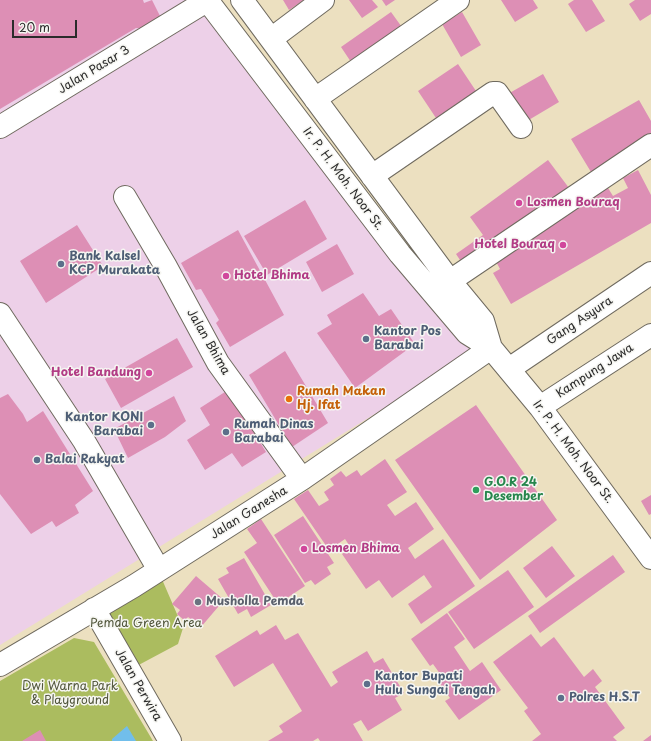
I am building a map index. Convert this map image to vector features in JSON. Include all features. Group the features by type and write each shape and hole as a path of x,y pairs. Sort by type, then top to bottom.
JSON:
{"street":[{"name":"Ir. P. H. Moh. Noor St.","path":"207,0 400,254 467,333 491,348 540,407 651,558"},
{"name":"Jalan Pasar 3","path":"0,127 207,0"},
{"name":"Ir. P. H. Moh. Noor St.","path":"242,0 450,281 483,321 491,348"},
{"path":"271,39 323,0"},
{"path":"315,98 458,0"},
{"path":"372,176 494,93 497,93 502,99 520,127"},
{"path":"450,281 651,145"},
{"name":"Jalan Bhima","path":"125,197 165,265 218,363 302,479"},
{"name":"Gang Asyura","path":"509,369 651,273"},
{"path":"0,314 84,441 159,570"},
{"name":"Kampung Jawa","path":"540,407 651,335"},
{"name":"Jalan Ganesha","path":"0,665 159,570 302,479 491,348"},
{"name":"Jalan Perwira","path":"94,609 170,741"}],"shaded area":[{"path":"0,0 193,0 222,34 248,72 366,227 477,351 0,645"}],"green space":[{"name":"Pemda Green Area","path":"161,577 183,628 178,644 133,668 100,612"},
{"name":"Dwi Warna Park & Playground","path":"74,638 94,642 153,741 0,741 0,681"}],"water":[{"path":"127,726 136,741 112,741 112,739"}],"building":[{"path":"0,0 143,0 144,3 152,0 160,16 144,29 136,28 0,109"},
{"path":"283,0 304,0 289,10"},
{"path":"349,0 372,0 378,7 362,18"},
{"path":"382,0 395,0 386,6"},
{"path":"501,0 533,0 538,8 515,22"},
{"path":"574,0 592,0 605,21 586,32 568,4"},
{"path":"635,0 651,0 651,14 640,21 629,4"},
{"path":"391,12 404,30 353,65 341,47"},
{"path":"462,12 481,45 461,57 442,24"},
{"path":"458,64 480,97 440,124 418,91"},
{"path":"543,74 559,102 522,124 506,95"},
{"path":"639,100 651,121 651,137 591,172 571,139"},
{"name":"Losmen Bouraq","path":"548,160 569,188 464,266 456,254 483,235 470,217"},
{"name":"Hotel Bouraq","path":"638,170 651,195 651,223 511,304 493,273 500,269 493,256 603,180 613,196 628,188 623,178"},
{"path":"305,200 327,239 267,275 244,236"},
{"name":"Bank Kalsel KCP Murakata","path":"77,225 103,266 46,303 20,261"},
{"name":"Hotel Bhima","path":"238,230 284,315 230,347 216,323 219,320 201,289 196,290 181,263"},
{"path":"337,244 354,274 322,292 306,262"},
{"name":"Kantor Pos Barabai","path":"363,293 379,316 391,309 415,344 355,388 317,333 332,324 327,315"},
{"name":"Hotel Bandung","path":"177,338 193,367 121,408 105,379"},
{"name":"Rumah Makan Hj. Ifat","path":"285,351 328,423 292,447 249,375"},
{"name":"Rumah Dinas Barabai","path":"228,390 266,452 242,467 232,453 205,470 187,440 210,425 200,408"},
{"name":"Balai Rakyat","path":"8,394 27,422 43,411 93,491 75,505 79,513 56,527 52,521 31,534 0,494 0,398"},
{"name":"Kantor KONI Barabai","path":"174,396 186,421 165,437 128,458 114,429"},
{"name":"G.O.R 24 Desember","path":"476,405 557,520 480,580 395,460"},
{"path":"385,459 407,492 387,505 395,516 416,502 434,529 408,548 415,559 443,539 475,586 421,624 408,604 432,587 424,575 392,598 379,580 366,589 342,554 351,548 345,539 329,550 294,499 308,490 319,506 329,500 324,492 334,485 330,479 341,471 346,477 357,470 361,476"},
{"path":"651,495 651,514 649,515 641,501"},
{"name":"Losmen Bhima","path":"303,516 334,563 327,567 331,574 315,585 311,580 305,583 274,535"},
{"path":"261,519 305,586 278,604 244,552 257,543 247,529"},
{"path":"552,546 575,576 546,598 523,568"},
{"path":"613,555 625,572 540,633 528,616"},
{"path":"244,558 271,605 251,617 247,609 238,614 218,579 229,573 226,568"},
{"path":"508,570 534,607 474,649 448,612"},
{"name":"Musholla Pemda","path":"196,576 224,600 201,627 188,617 185,621 177,614 180,610 172,604"},
{"path":"447,613 465,639 454,647 470,671 482,662 501,690 459,720 445,701 450,698 438,681 443,678 433,664 430,666 411,639"},
{"name":"Kantor Bupati Hulu Sungai Tengah","path":"276,625 285,640 298,633 331,687 338,682 332,672 367,651 374,663 383,658 404,693 395,698 402,710 368,731 361,720 353,724 363,741 320,741 318,738 313,741 268,741 283,732 279,726 302,711 273,663 234,687 215,656 257,630 260,635"},
{"name":"Polres H.S.T","path":"531,634 541,647 554,637 584,677 593,669 602,681 595,687 625,728 613,737 617,741 532,741 541,734 524,711 528,708 493,662"},
{"path":"40,730 46,741 22,741"},
{"name":"Polres H.S.T","path":"651,735 651,741 643,741"}],"place":[{"name":"Losmen Bouraq","path":"519,203"},
{"name":"Hotel Bouraq","path":"563,245"},
{"name":"Bank Kalsel KCP Murakata","path":"61,264"},
{"name":"Hotel Bhima","path":"226,276"},
{"name":"Kantor Pos Barabai","path":"366,339"},
{"name":"Hotel Bandung","path":"149,373"},
{"name":"Rumah Makan Hj. Ifat","path":"289,399"},
{"name":"Kantor KONI Barabai","path":"151,425"},
{"name":"Rumah Dinas Barabai","path":"226,432"},
{"name":"Balai Rakyat","path":"37,460"},
{"name":"G.O.R 24 Desember","path":"476,490"},
{"name":"Losmen Bhima","path":"304,549"},
{"name":"Musholla Pemda","path":"198,602"},
{"name":"Kantor Bupati Hulu Sungai Tengah","path":"367,684"},
{"name":"Polres H.S.T","path":"561,698"}]}
